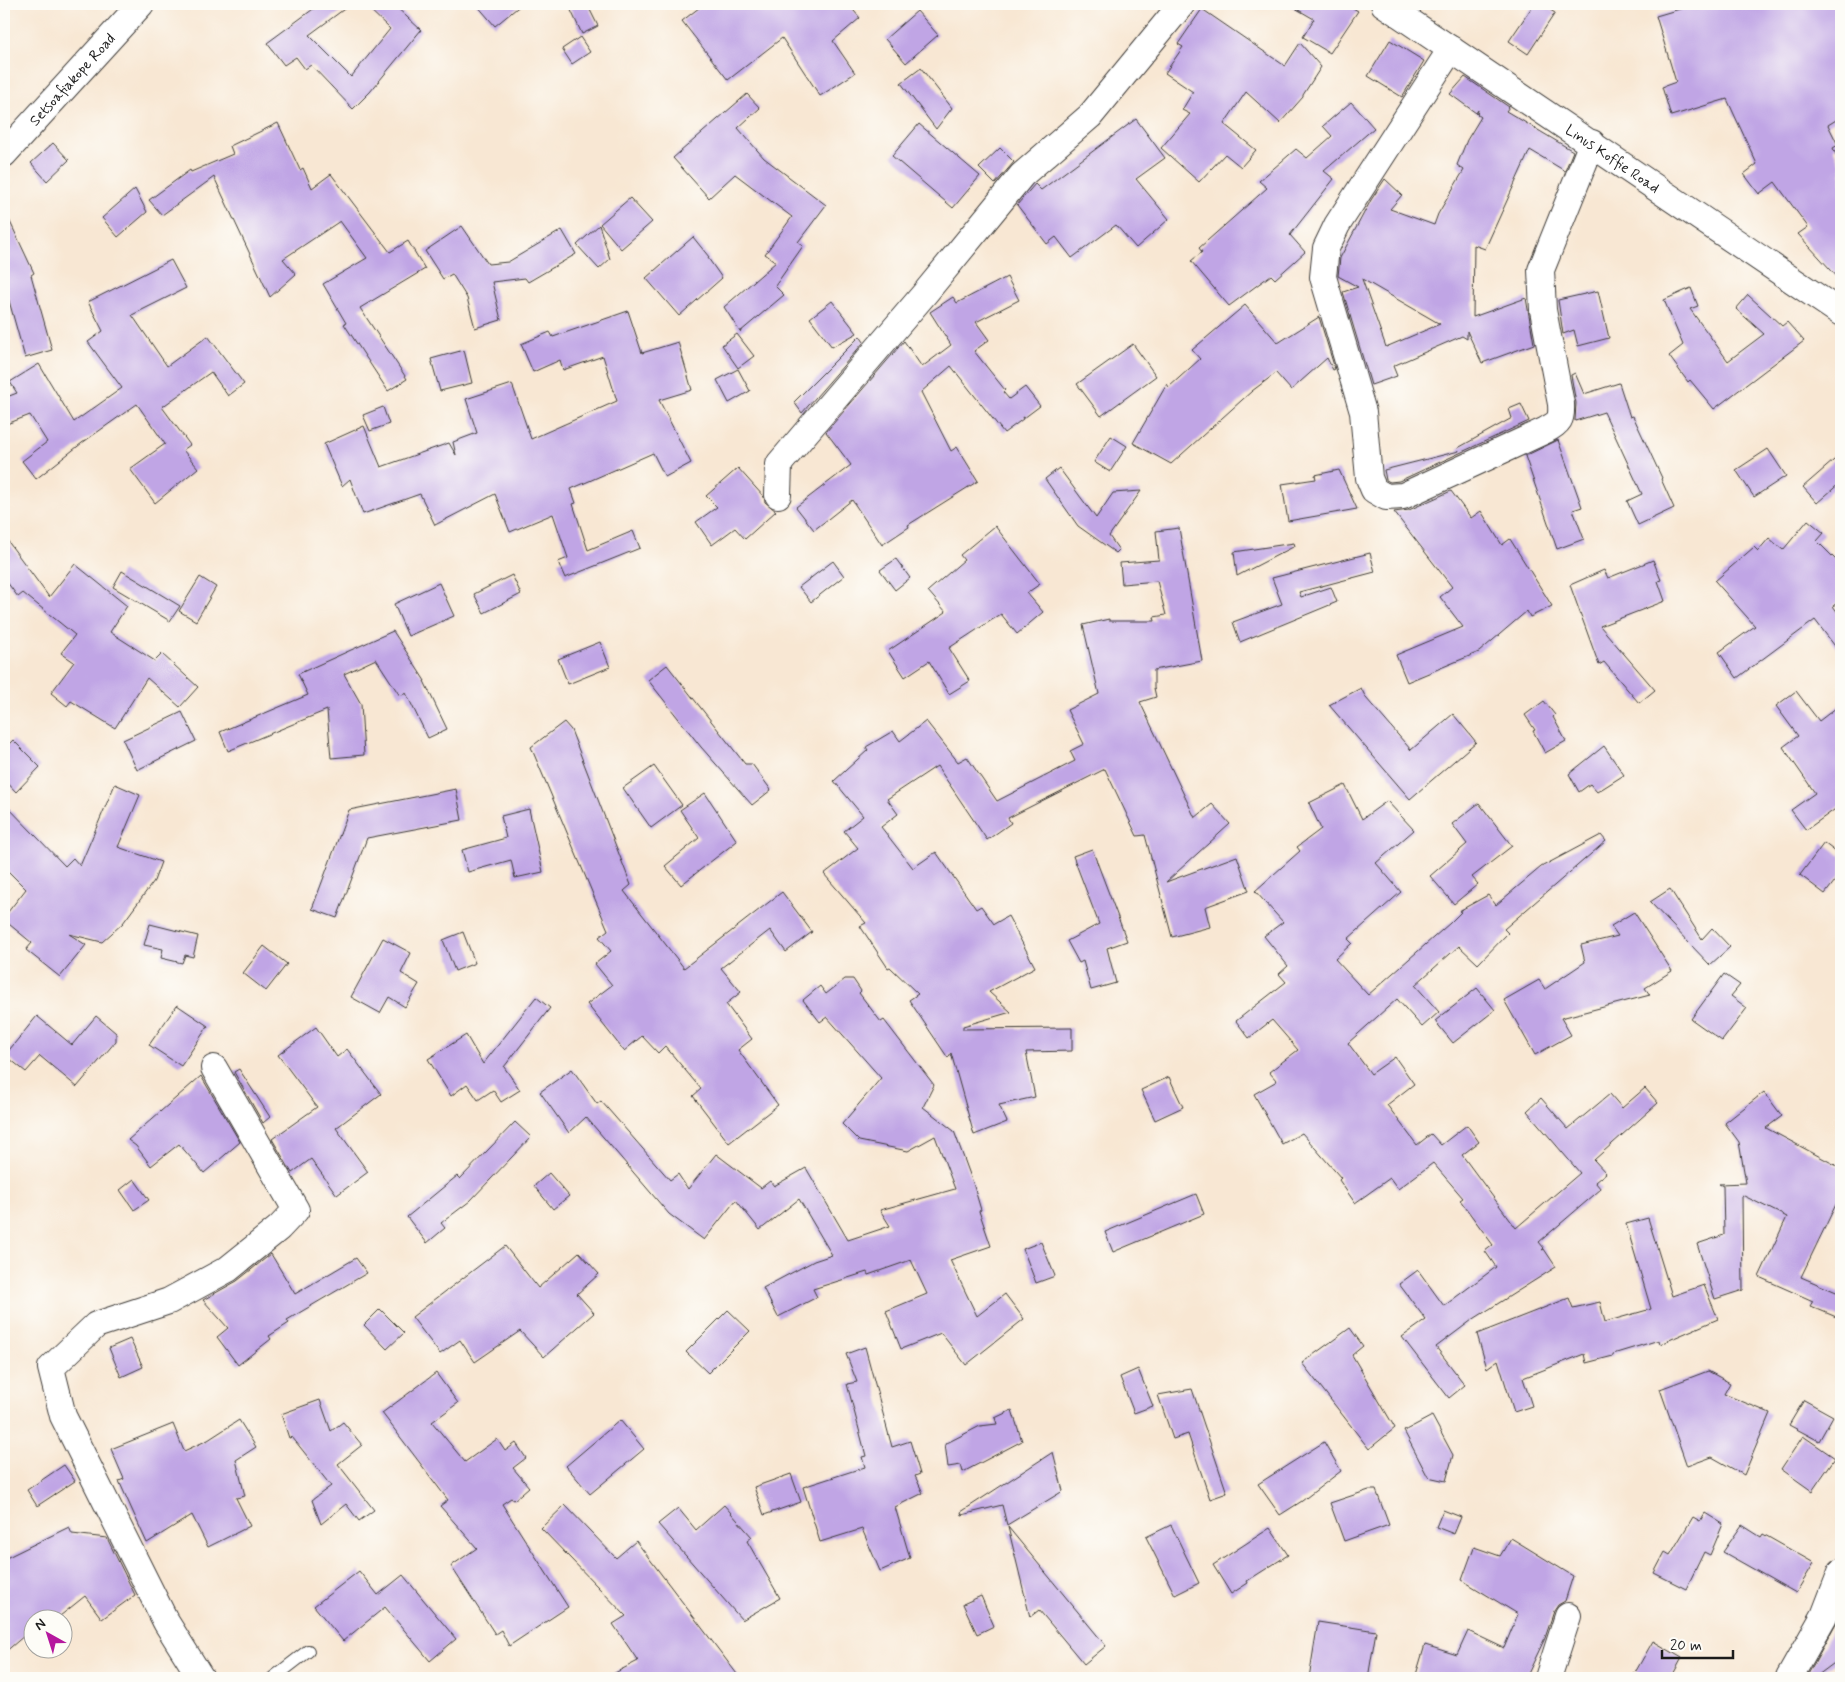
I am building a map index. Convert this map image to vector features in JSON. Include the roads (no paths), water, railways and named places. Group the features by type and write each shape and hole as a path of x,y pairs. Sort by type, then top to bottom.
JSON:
{"street":[{"name":"Setsoafiakope Road","path":"4,154 141,4"},
{"path":"778,495 779,464 926,292 1022,175 1090,116 1182,4"},
{"name":"Linus Koffie Road","path":"1397,7 1451,49 1841,313"},
{"path":"1451,49 1337,225 1326,248 1323,277 1363,412 1369,478 1374,490 1386,497 1403,496 1546,430 1559,422 1561,404 1543,310 1541,270 1592,143"},
{"path":"201,1678 166,1622 63,1416 51,1368 96,1325 169,1301 228,1269 279,1228 296,1210 214,1068"},
{"path":"1788,1678 1824,1616 1841,1572"},
{"path":"1548,1678 1568,1616"}],"lane":[{"path":"273,1678 308,1651"}]}
